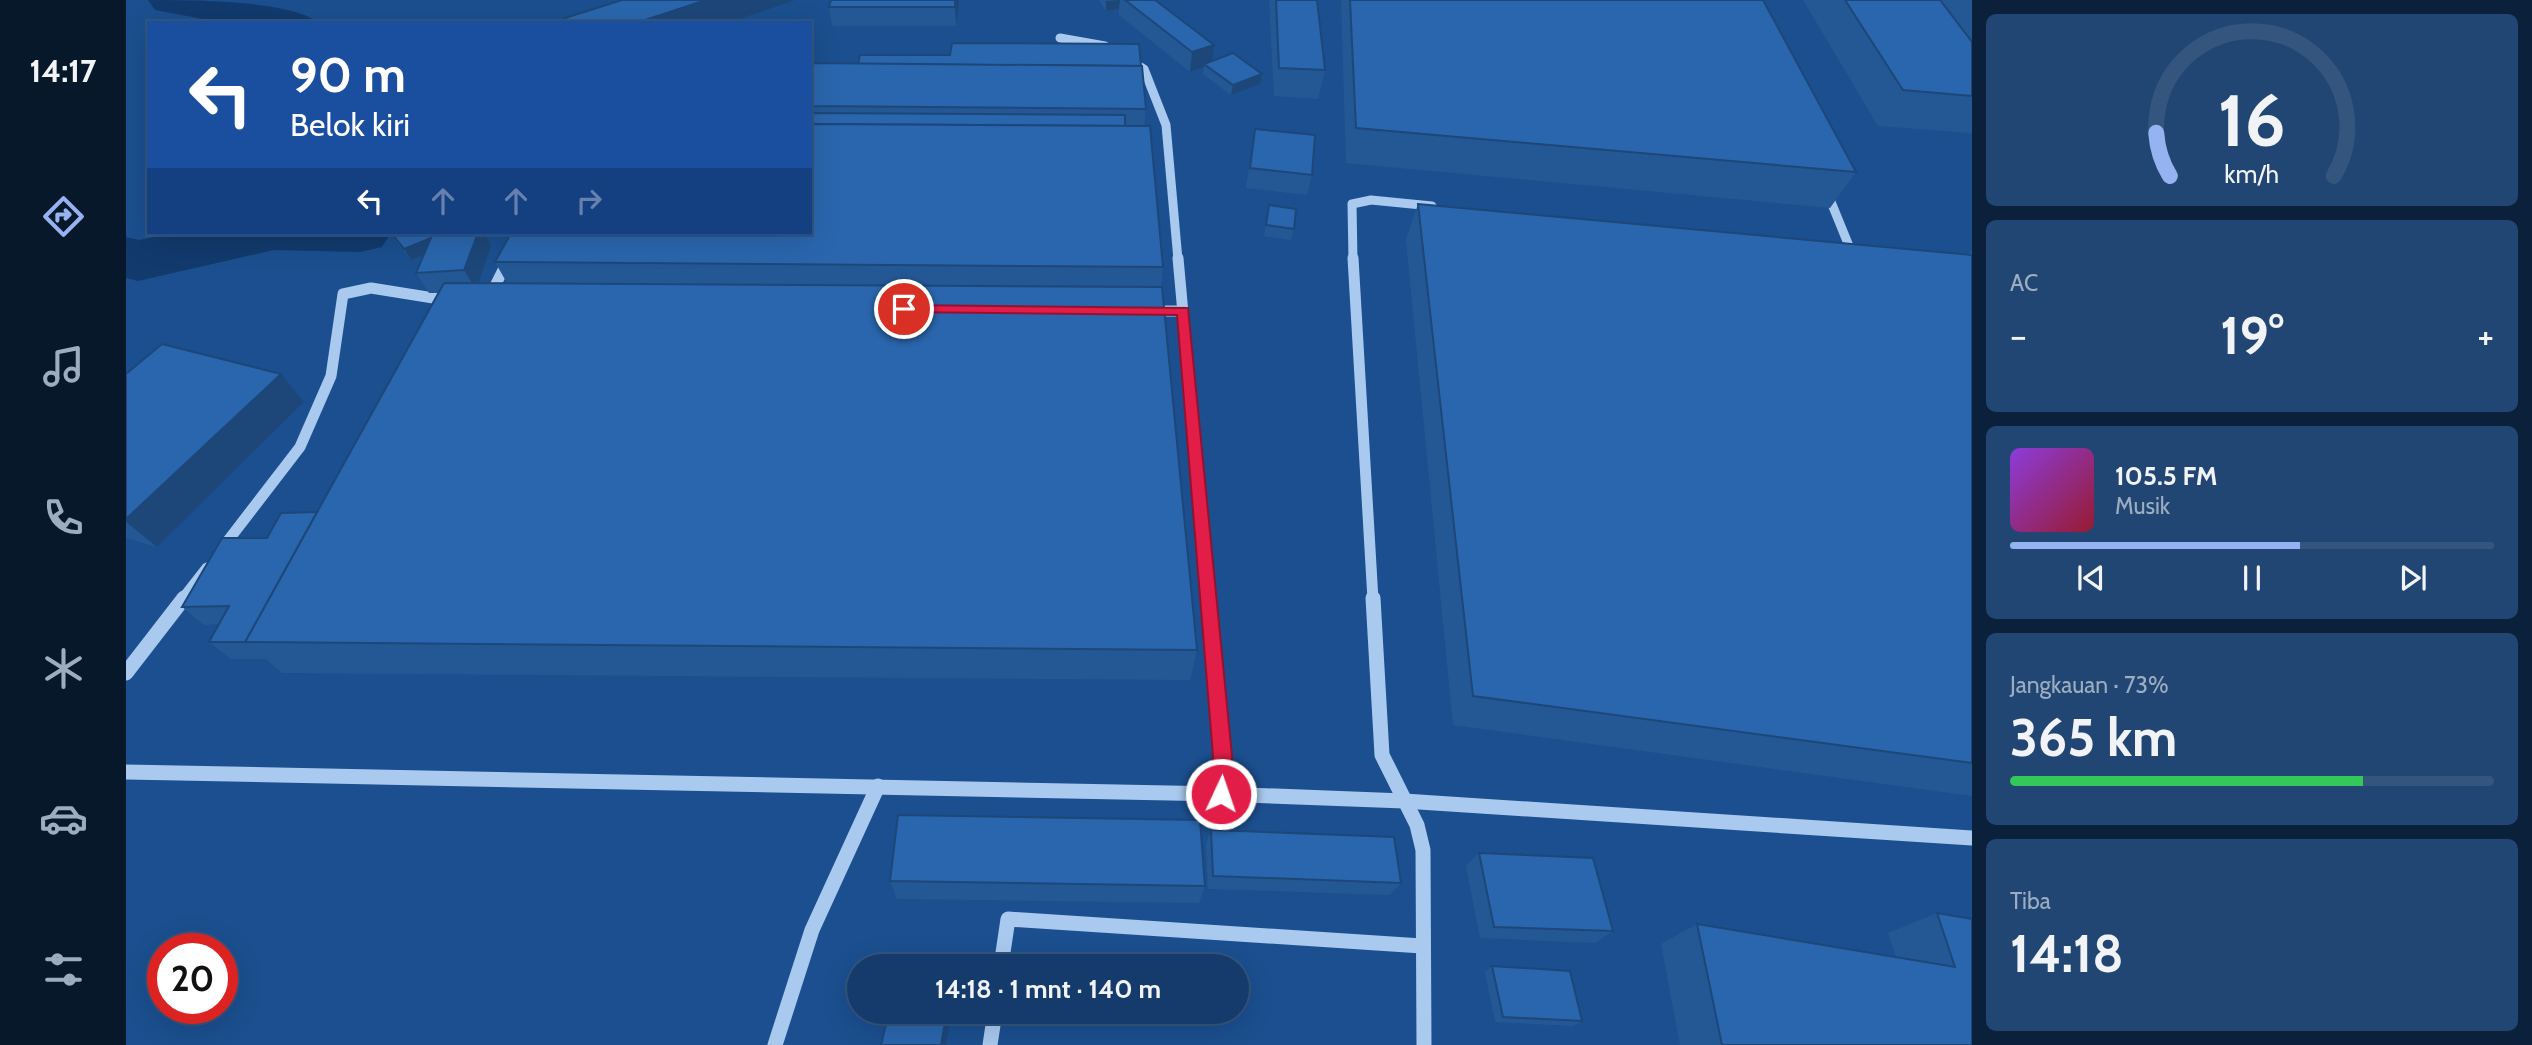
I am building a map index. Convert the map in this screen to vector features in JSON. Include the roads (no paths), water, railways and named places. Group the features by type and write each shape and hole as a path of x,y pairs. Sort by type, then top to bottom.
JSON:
{"street":[{"path":"126,772 1221,794 1404,801 1972,838"}],"lane":[{"path":"1060,38 1108,47 1144,69 1166,125 1223,756 1221,794"},
{"path":"1824,185 1849,246"},
{"path":"1424,1045 1423,850 1417,825 1382,755 1350,208 1352,204 1371,200 1450,208"},
{"path":"500,306 486,306 520,235"},
{"path":"1836,245 1863,248"},
{"path":"126,673 300,447 331,376 343,294 371,288 461,302"},
{"path":"1142,311 1183,311"},
{"path":"775,1045 812,930 878,786"},
{"path":"1003,954 1008,919 1422,946"},
{"path":"990,1045 993,1024"}],"waterway":[{"path":"172,0 274,16 288,21"},
{"path":"126,257 138,261 255,235"}]}
